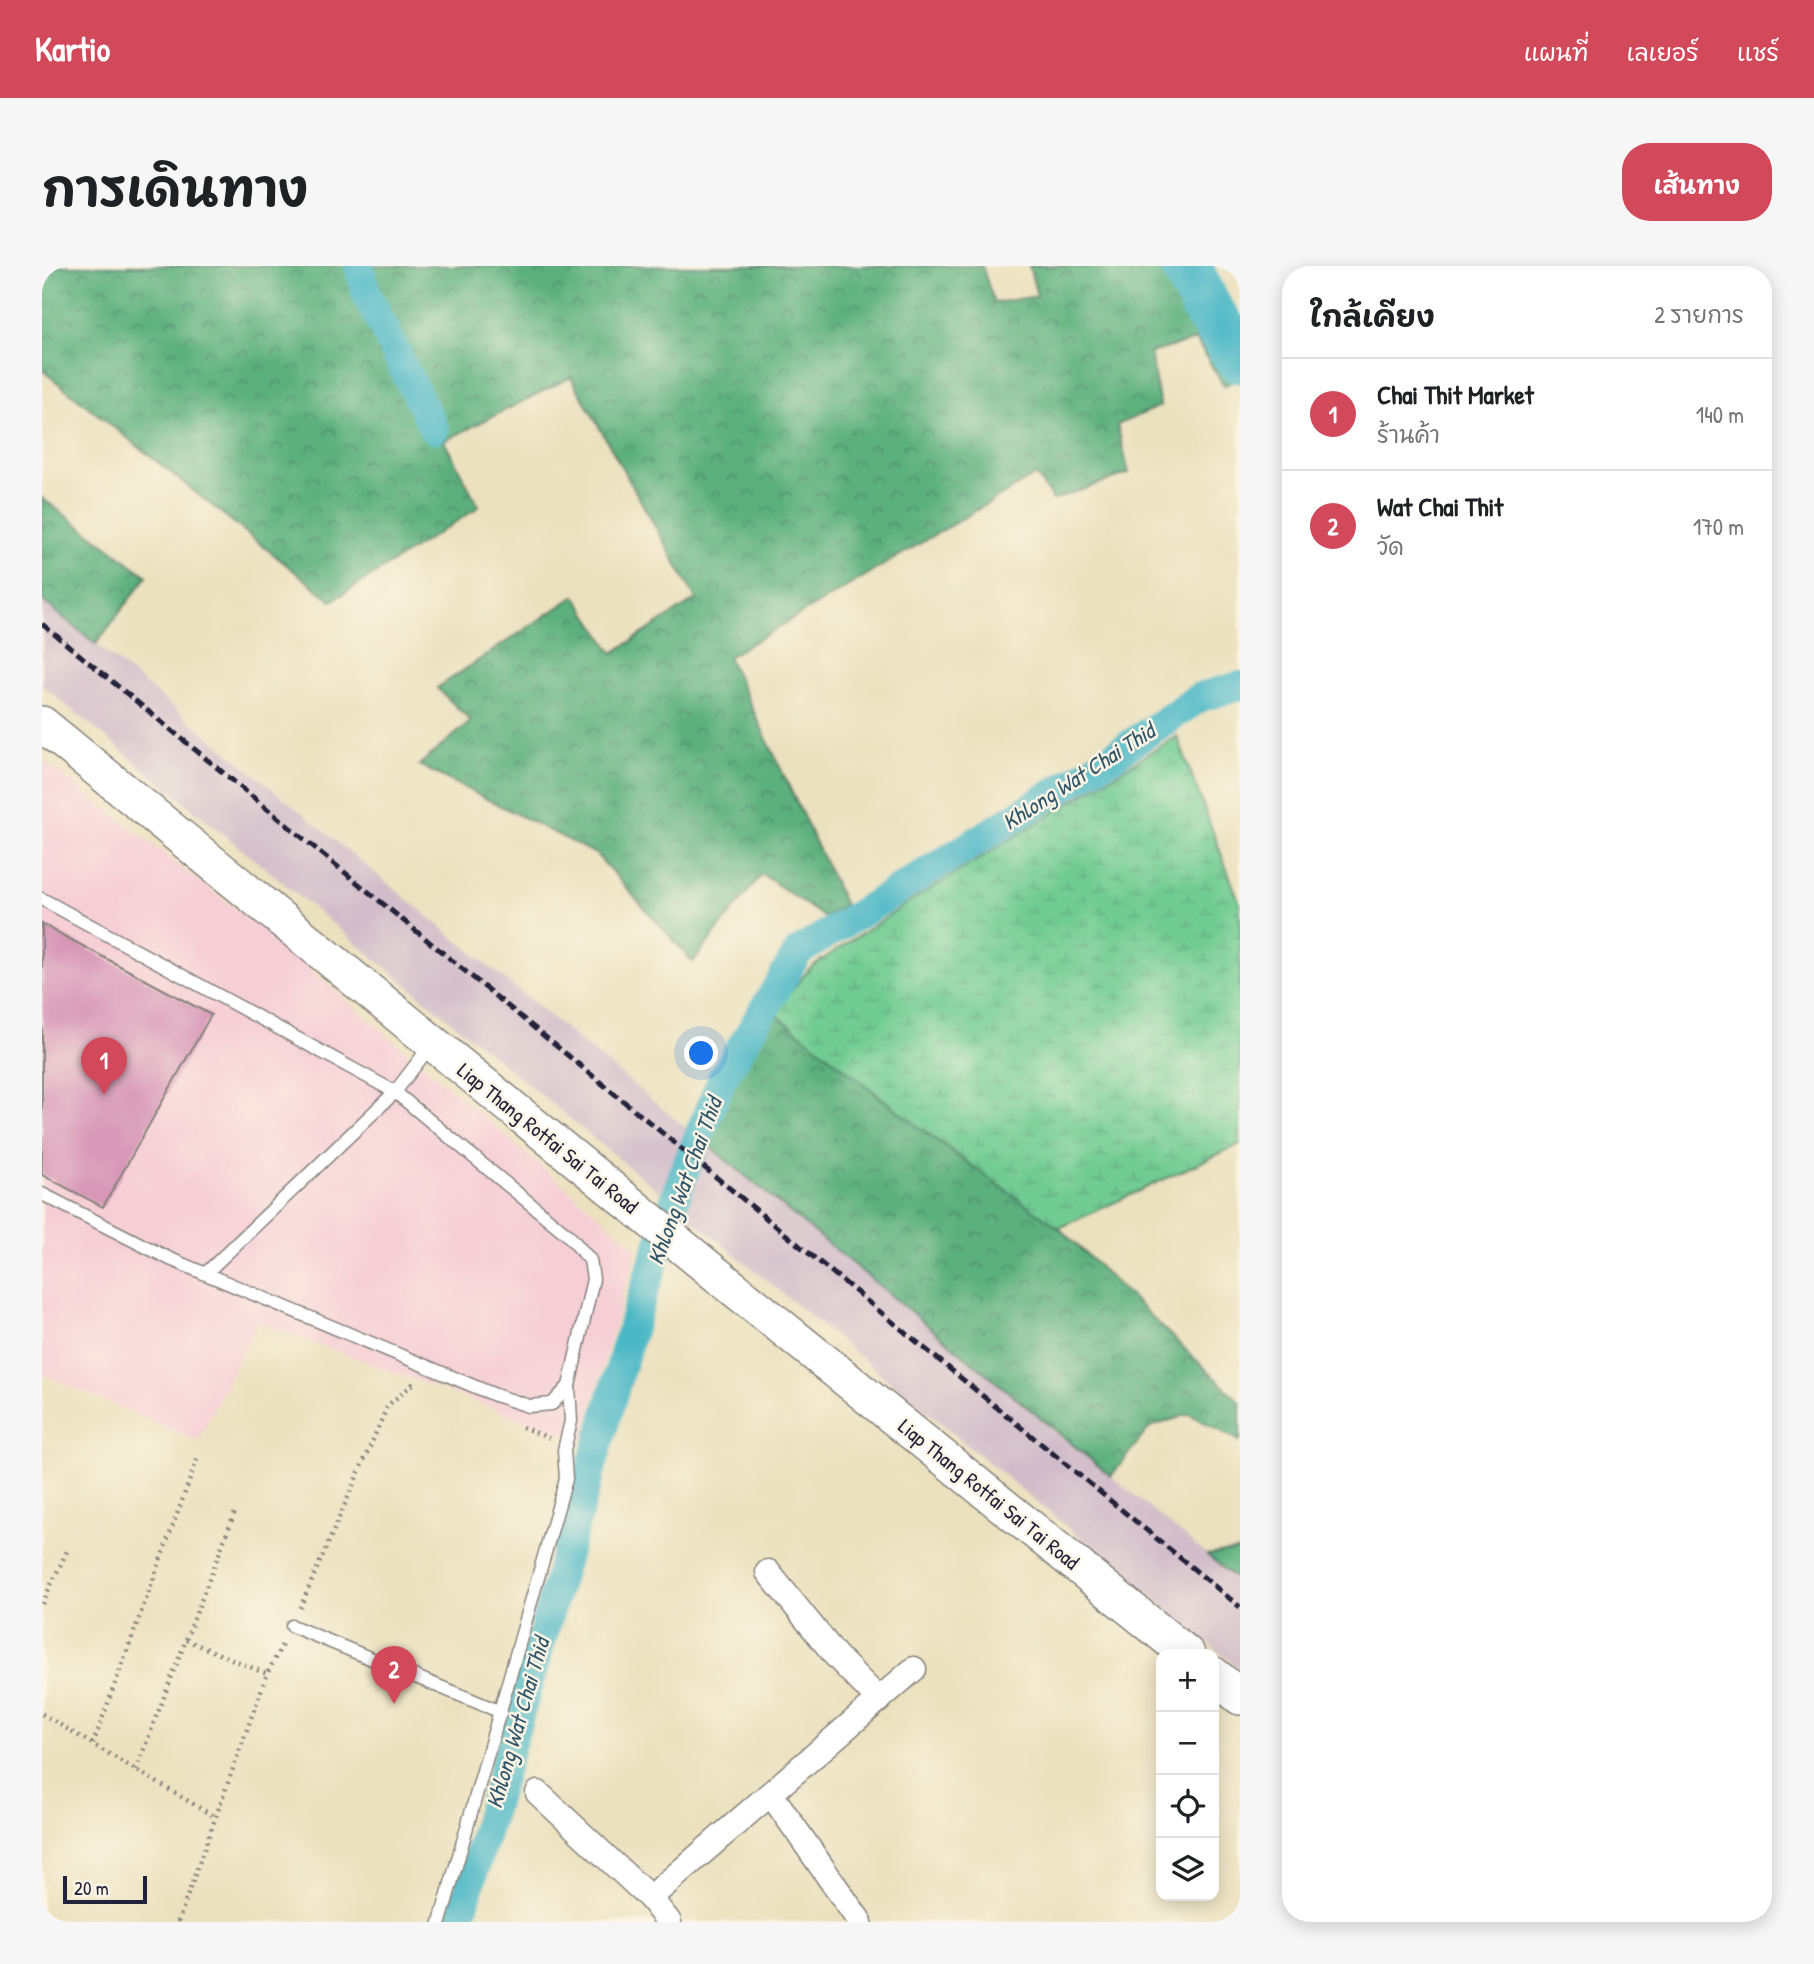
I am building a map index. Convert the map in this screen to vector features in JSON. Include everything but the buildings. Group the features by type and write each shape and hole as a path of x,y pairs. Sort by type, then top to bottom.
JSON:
{"main road":[{"name":"Liap Thang Rotfai Sai Tai Road","path":"42,724 1181,1649"},
{"path":"1219,1679 1240,1697"}],"street":[{"path":"768,1572 836,1656 879,1700"},
{"path":"650,1898 914,1669"},
{"path":"538,1793 650,1898 669,1922"},
{"path":"771,1794 860,1922"}],"lane":[{"path":"42,899 395,1092 568,1235 590,1260 593,1279 569,1386 571,1422 564,1450 566,1479 440,1922"},
{"path":"205,1274 395,1092 432,1043"},
{"path":"42,1194 170,1259 495,1395 529,1406 552,1404 569,1386"},
{"path":"292,1626 501,1712"}],"path":[{"path":"178,1922 267,1674 292,1626 388,1405 413,1384 426,1389"},
{"path":"516,1425 555,1440 564,1450"},
{"path":"93,1745 198,1457"},
{"path":"136,1770 235,1512"},
{"path":"42,1604 69,1546"},
{"path":"186,1640 267,1674"},
{"path":"42,1714 215,1817"}],"shaded area":[{"path":"42,600 1240,1582 1240,1669 1219,1649 1216,1649 42,685"},
{"path":"42,759 276,940 637,1248 582,1441 257,1322 198,1441 42,1374"}],"green space":[{"path":"42,266 982,266 994,303 1037,296 1029,266 1199,266 1240,333 1240,377 1224,386 1196,340 1150,353 1160,406 1117,425 1129,473 1053,500 1036,475 728,657 845,905 824,917 762,874 693,962 596,854 419,765 471,721 437,688 575,596 613,653 696,599 571,377 444,441 479,507 332,601 42,370"},
{"path":"42,498 147,576 96,644 42,600"},
{"path":"1177,736 1240,904 1240,1144 1059,1228 920,1128 773,1012 811,967 903,906"},
{"path":"773,1012 920,1128 1059,1228 1240,1402 1240,1441 1189,1414 1150,1427 1111,1476 703,1141"},
{"path":"1240,1550 1240,1582 1207,1555"}],"waterway":[{"path":"359,266 367,295 434,429"},
{"path":"1186,266 1207,309 1240,358"},
{"name":"Khlong Wat Chai Thid","path":"459,1922 634,1321 683,1175 722,1079 798,952 1112,757 1200,697 1240,686"}],"railway":[{"path":"42,624 1240,1607"}],"place":[{"name":"Chai Thit Market","path":"104,1095"},
{"name":"Wat Chai Thit","path":"394,1704"}]}
